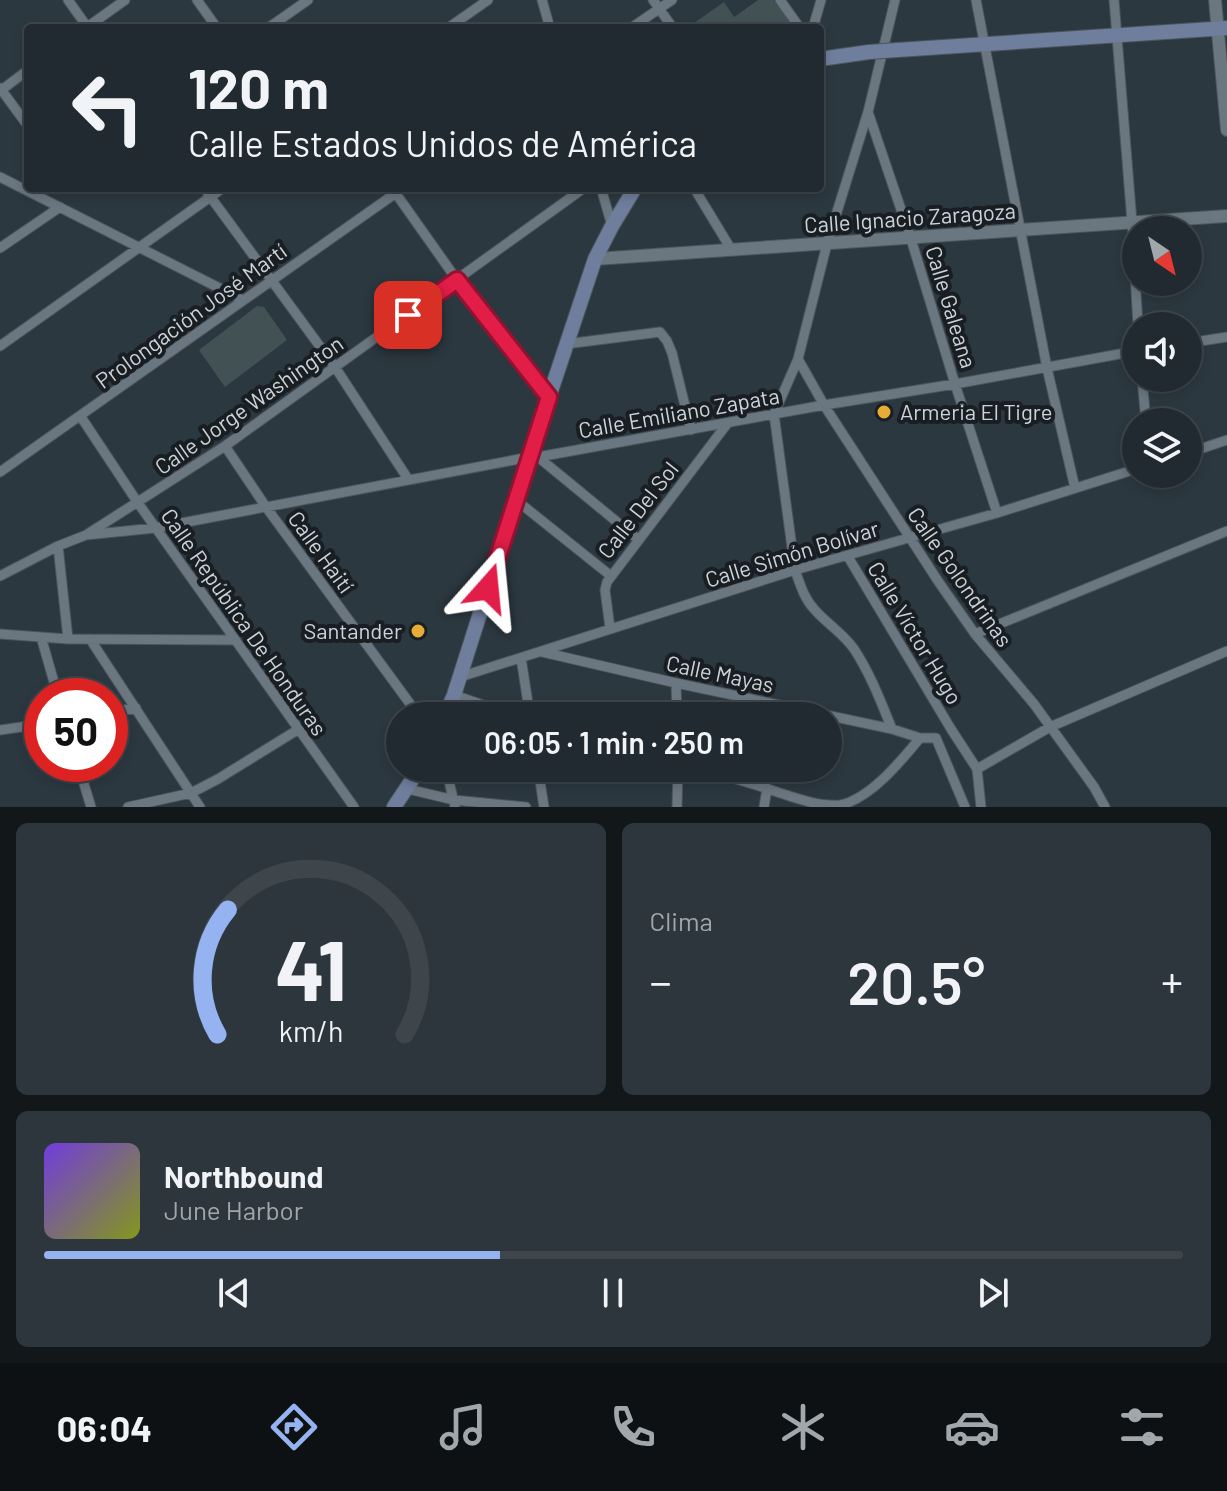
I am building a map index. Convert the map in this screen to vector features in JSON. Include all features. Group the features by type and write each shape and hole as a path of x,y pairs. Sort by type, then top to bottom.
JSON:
{"main road":[{"path":"824,58 869,52 1223,28"},
{"path":"451,702 516,500 534,457 549,397 595,259 633,192"},
{"path":"394,807 412,782"}],"street":[{"path":"68,0 84,24"},
{"path":"92,24 125,0"},
{"path":"197,0 214,24"},
{"path":"274,24 308,0"},
{"path":"454,24 488,0"},
{"path":"542,0 549,24"},
{"path":"635,24 656,4 672,0"},
{"path":"780,0 797,24"},
{"path":"814,24 821,0"},
{"path":"892,729 855,651 847,639 812,607 795,570 774,414 798,359 827,244 868,112 895,0"},
{"path":"976,0 1047,368 1075,488"},
{"path":"1114,0 1131,216"},
{"path":"1215,0 1223,28 1227,130"},
{"path":"656,4 670,24"},
{"path":"24,73 0,90 24,121"},
{"name":"Calle Galeana","path":"868,112 997,513"},
{"path":"0,177 24,189"},
{"path":"31,192 243,300"},
{"path":"37,195 41,192"},
{"path":"0,346 139,249 207,192 335,367 408,479"},
{"name":"Prolongación José Martí","path":"0,472 394,192"},
{"path":"398,192 457,280 549,397"},
{"name":"Calle Jorge Washington","path":"0,576 86,535 225,446 578,192"},
{"path":"602,192 612,226"},
{"path":"696,192 731,249"},
{"path":"0,248 60,207"},
{"name":"Calle Ignacio Zaragoza","path":"1202,218 1227,216"},
{"name":"Calle Ignacio Zaragoza","path":"595,259 1122,223"},
{"path":"566,344 656,332 663,335 672,353 691,430"},
{"path":"1202,341 1227,337"},
{"name":"Calle Emiliano Zapata","path":"86,535 155,528 408,479 1122,354"},
{"name":"Calle Golondrinas","path":"798,359 909,538 975,634 1034,704 1105,807"},
{"name":"Calle República De Honduras","path":"81,417 155,528 354,807"},
{"name":"Calle Del Sol","path":"610,628 605,590 611,576 727,424"},
{"path":"1202,448 1227,440"},
{"name":"Calle Haití","path":"225,446 409,702"},
{"path":"534,457 639,540"},
{"name":"Calle Simón Bolívar","path":"460,677 795,570 997,513 1122,473"},
{"path":"516,500 611,576"},
{"path":"975,634 1227,531"},
{"path":"58,546 68,639"},
{"name":"Calle Víctor Hugo","path":"847,555 977,769"},
{"path":"0,634 68,639 234,640"},
{"path":"41,637 53,678"},
{"path":"90,639 200,807"},
{"path":"981,807 977,769 1050,727 1227,651"},
{"name":"Calle Mayas","path":"542,652 892,729 920,738 936,738"},
{"path":"521,658 528,702"},
{"path":"676,683 677,702"},
{"path":"454,695 474,702"},
{"path":"128,709 136,708"},
{"path":"0,730 24,727"},
{"path":"128,807 191,793 299,729"},
{"path":"951,729 936,738 965,807"},
{"path":"746,782 819,807 841,805 881,781 920,738"},
{"path":"83,782 91,807"},
{"path":"449,782 454,803"},
{"path":"540,782 544,807"},
{"path":"677,807 678,782"},
{"path":"764,807 767,788"},
{"path":"408,789 454,803 526,807"}],"building":[{"path":"758,0 774,0 791,24 693,24 724,2 734,17"},
{"path":"257,306 264,307 287,340 225,387 199,350"}],"place":[{"name":"Armeria El Tigre","path":"884,412"},
{"name":"Santander","path":"418,631"}],"route":[{"path":"408,315 457,280 549,397 488,588"}]}
